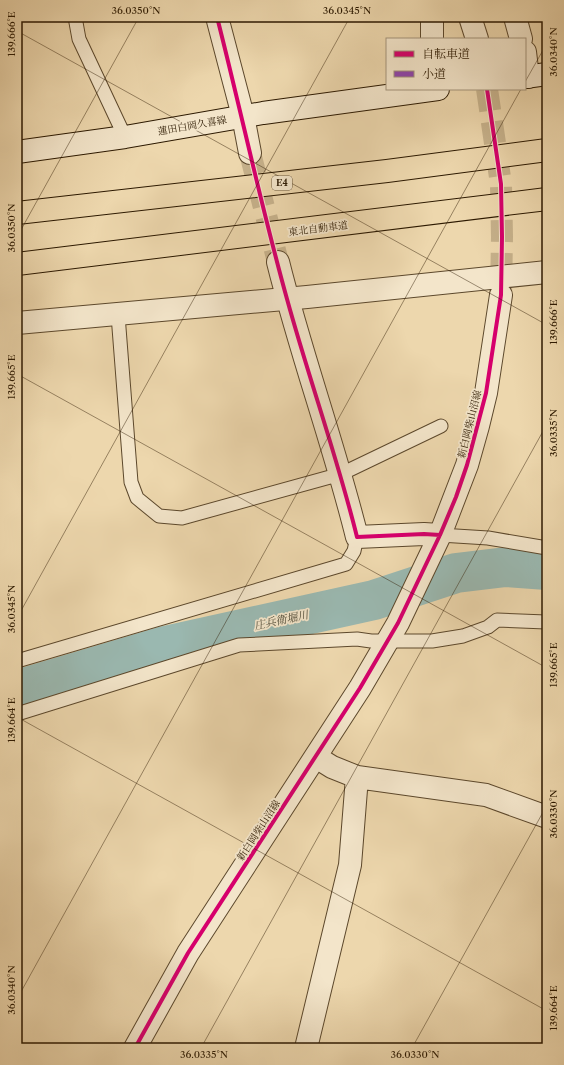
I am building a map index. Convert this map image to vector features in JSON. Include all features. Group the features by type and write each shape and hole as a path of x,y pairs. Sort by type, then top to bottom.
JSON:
{"highway":[{"name":"E4","path":"17,213 547,150"},
{"name":"東北自動車道","path":"17,264 547,199"}],"street":[{"path":"217,17 243,116 250,153"},
{"path":"432,17 432,38"},
{"path":"470,17 477,38"},
{"path":"515,17 521,38"},
{"path":"526,55 533,76"},
{"name":"蓮田白岡久喜線","path":"17,152 125,137 243,116 431,90"},
{"path":"278,262 287,298 341,474 357,537 424,534 436,543"},
{"path":"17,323 118,315 547,272"},
{"name":"新白岡柴山沼線","path":"136,1048 188,953 360,688 398,623 436,543 467,466 486,393 501,295"},
{"path":"316,757 332,767 358,777 486,795 547,817"},
{"path":"306,1048 350,866 358,777"}],"lane":[{"path":"75,17 79,39 125,137"},
{"path":"118,315 130,482 137,498 159,516 182,518 341,474 441,426"},
{"path":"17,661 346,564 354,550 357,537"},
{"path":"436,543 488,538 547,548"},
{"path":"17,714 239,645 356,640 432,641 463,636 488,626 497,620 546,622"}],"waterway":[{"name":"庄兵衛堀川","path":"17,690 165,646 374,600 456,573 506,567 547,570"}],"tunnel":[{"path":"487,90 501,184 501,295"},
{"path":"250,153 278,262"}],"cycle path":[{"path":"217,17 278,264 341,477 357,537 424,534 440,535"},
{"path":"135,1048 188,953 360,688 398,623 440,535 456,497 467,465 486,393 501,295 501,184 487,90"}]}
